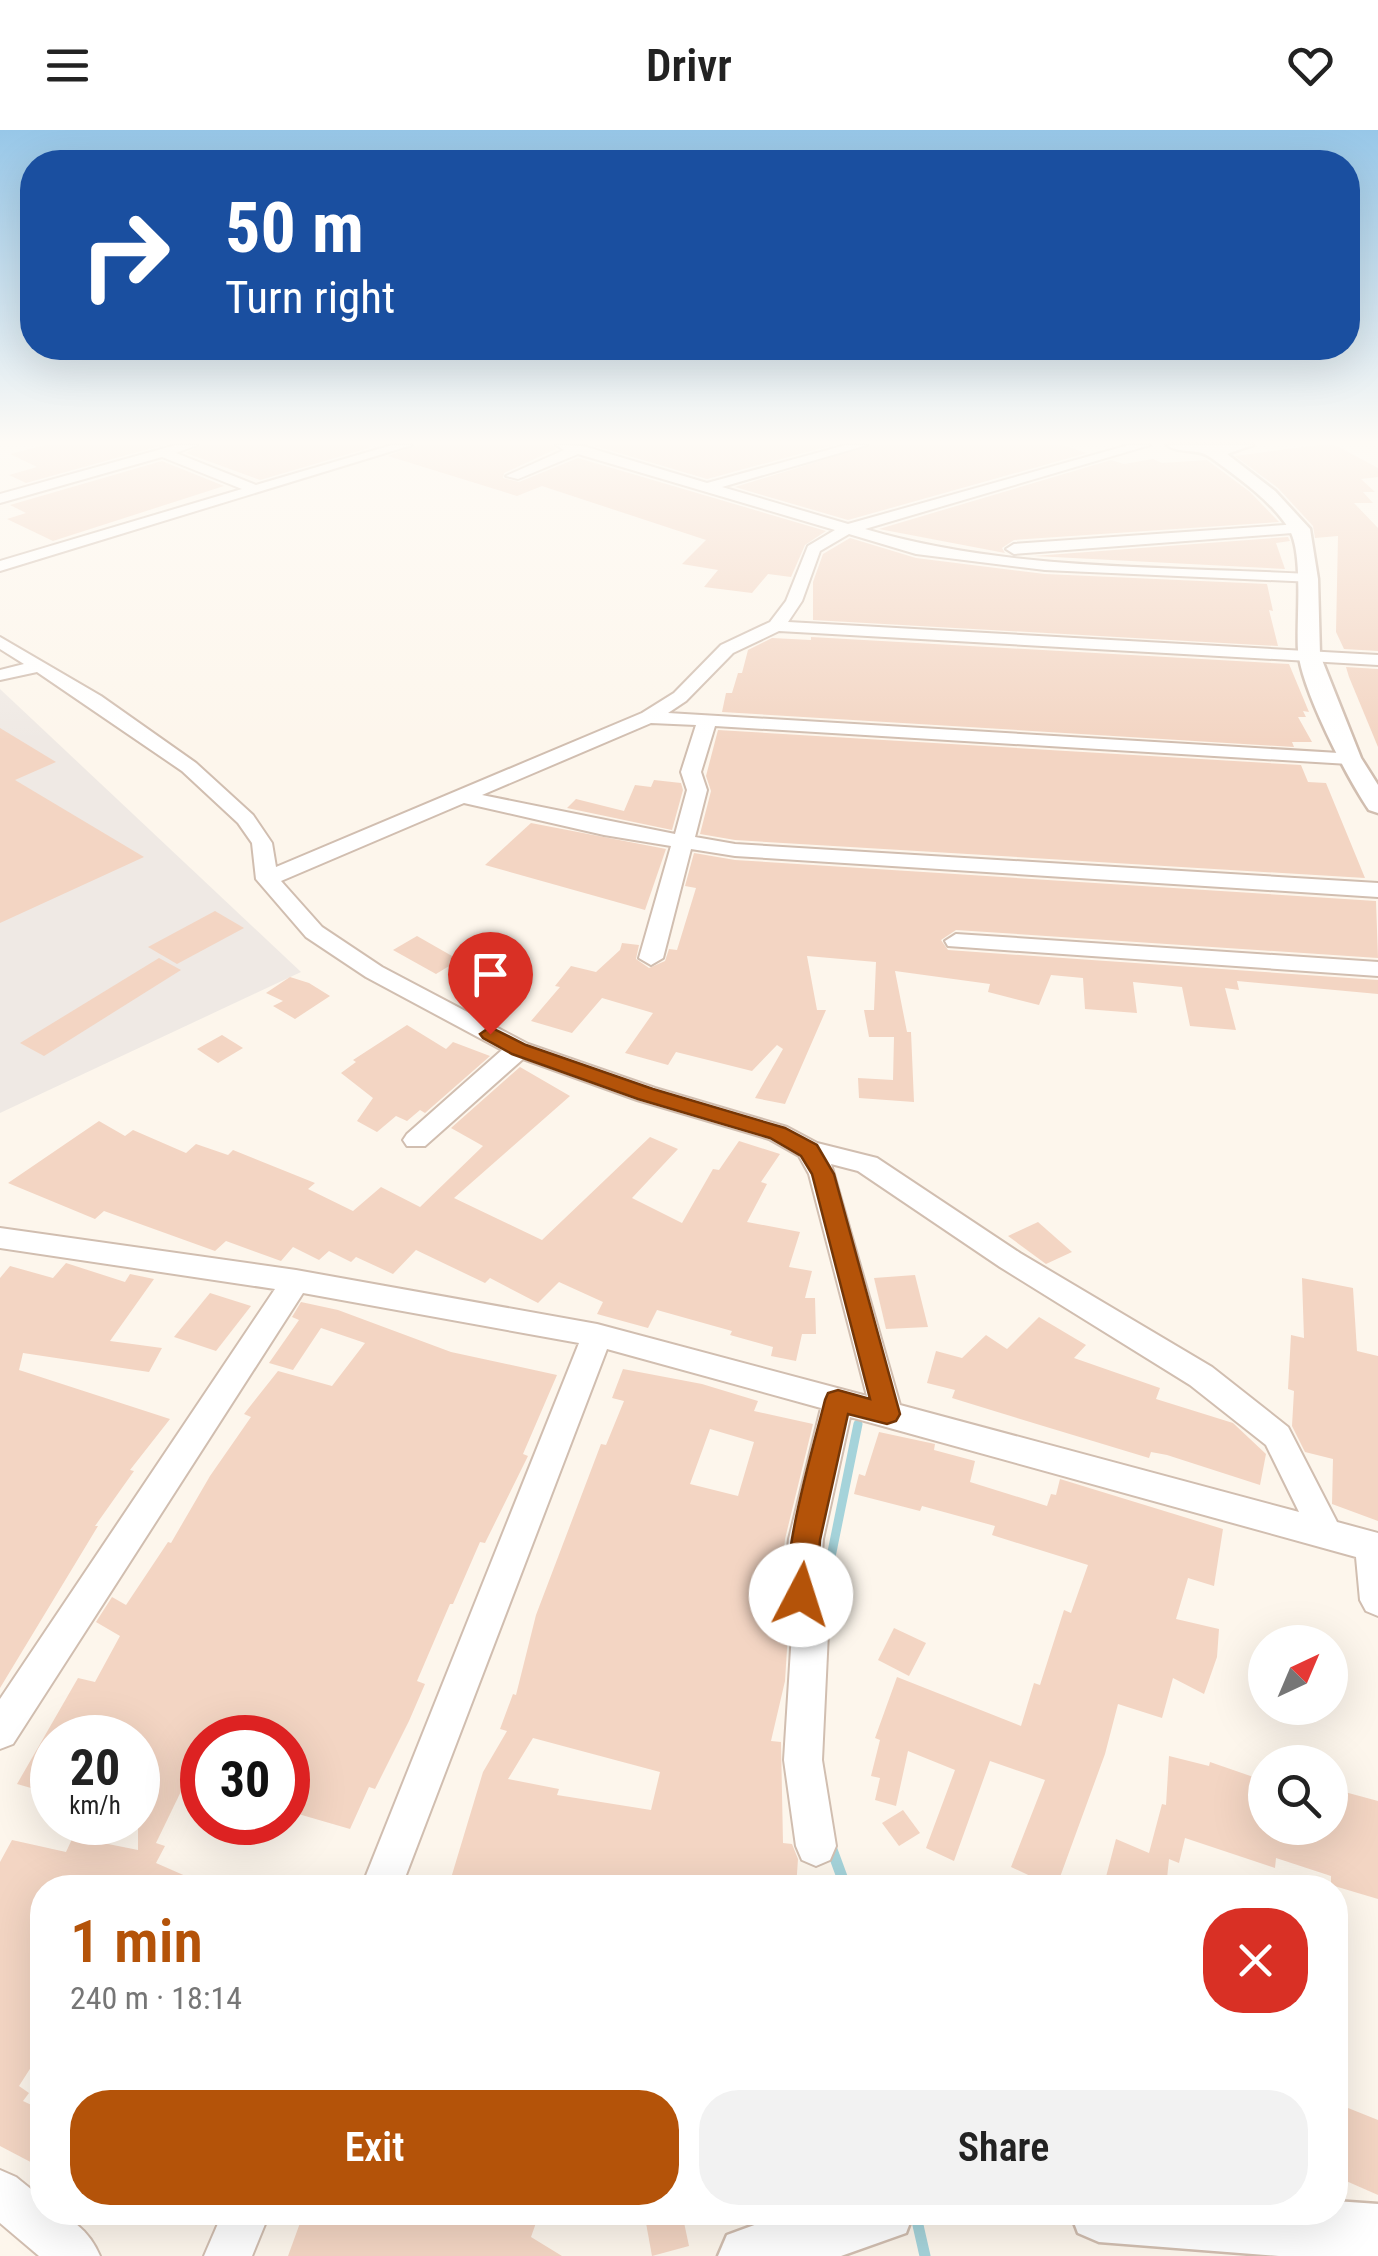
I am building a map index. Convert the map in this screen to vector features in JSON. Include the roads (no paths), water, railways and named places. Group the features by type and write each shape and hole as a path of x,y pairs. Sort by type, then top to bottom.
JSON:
{"street":[{"path":"0,566 72,544"},
{"path":"776,626 794,601 813,549 821,544"},
{"path":"909,544 953,554 1045,565 1308,580"},
{"path":"953,554 1089,544"},
{"path":"1302,544 1308,580 1309,654 1349,758 1378,806"},
{"path":"267,879 649,717 680,697 727,649 776,626 1378,660"},
{"path":"0,642 189,767 246,819 262,843 267,879 314,932 374,972 519,1049 646,1094 778,1133 810,1150 867,1164 1024,1269 1201,1376 1277,1436 1306,1488 1325,1535"},
{"path":"0,675 40,666"},
{"path":"649,717 1349,758"},
{"path":"651,958 697,790 692,772 707,721"},
{"path":"464,797 682,844 1378,890"},
{"path":"956,940 1378,969"},
{"path":"416,1140 519,1049"},
{"path":"810,1150 823,1174 887,1414"},
{"path":"4,1242 296,1281 597,1336 1375,1548 1378,1600"},
{"path":"0,1732 296,1281"},
{"path":"386,1875 597,1336"},
{"path":"816,1846 803,1760 810,1633 801,1595 806,1540 838,1400"},
{"path":"0,2193 30,2218"},
{"path":"39,2225 76,2256"},
{"path":"228,2256 241,2225"},
{"path":"748,2256 845,2225"},
{"path":"1264,2225 1378,2234"}],"waterway":[{"path":"820,1611 858,1424"},
{"path":"831,1847 841,1875"},
{"path":"918,2225 925,2256"}]}
